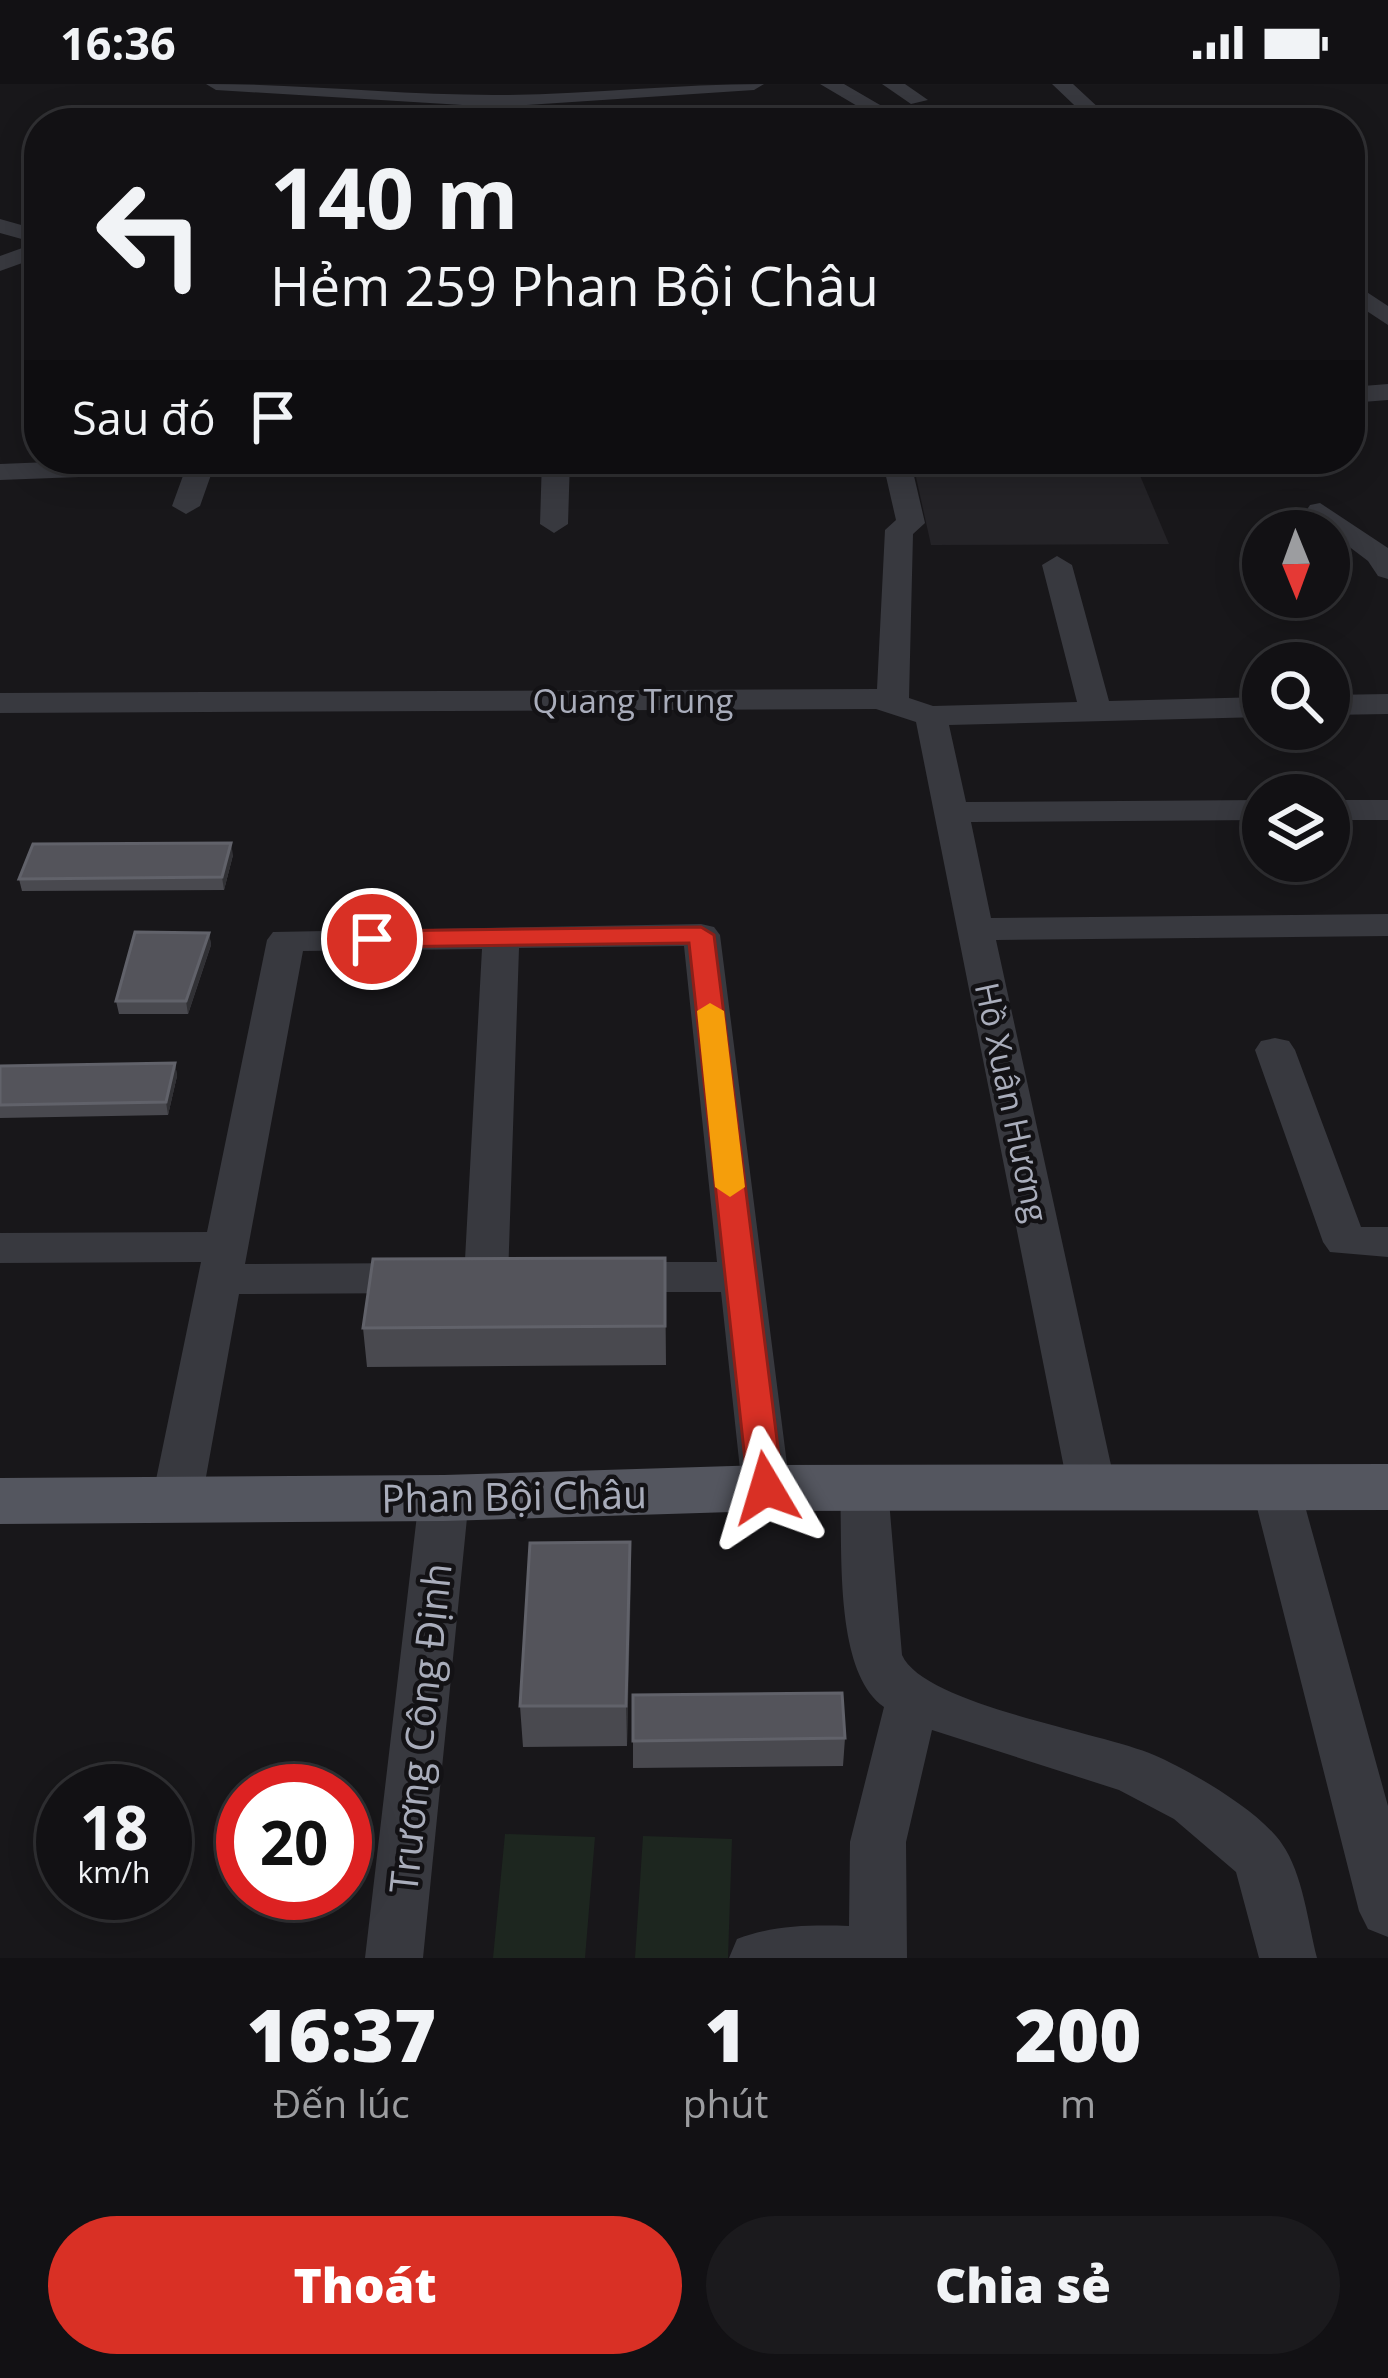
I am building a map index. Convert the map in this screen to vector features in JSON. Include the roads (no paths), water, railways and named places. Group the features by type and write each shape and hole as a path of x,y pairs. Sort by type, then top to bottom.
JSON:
{"main road":[{"name":"Phan Bội Châu","path":"0,1501 444,1498 766,1488 1388,1487"}],"street":[{"path":"215,84 365,89 495,101 754,84"},
{"path":"830,84 874,108"},
{"path":"892,84 918,100"},
{"path":"1062,84 1088,108"},
{"path":"590,97 592,108"},
{"path":"186,506 198,474"},
{"path":"554,524 556,474"},
{"name":"Hồ Xuân Hương","path":"900,474 911,523 899,530 912,710 952,812 1092,1488"},
{"path":"1350,534 1380,556 1388,569"},
{"path":"1057,565 1096,712"},
{"name":"Quang Trung","path":"0,704 880,699 912,710 1242,708"},
{"path":"1350,705 1388,704"},
{"path":"952,812 1242,810"},
{"path":"1350,810 1388,810"},
{"path":"976,929 1388,926"},
{"path":"177,1499 286,940 701,935 766,1488"},
{"path":"486,1278 501,938"},
{"path":"1275,1050 1345,1242 1388,1242"},
{"path":"0,1248 532,1278"},
{"path":"579,1277 740,1277"},
{"path":"864,1488 876,1655 887,1682 913,1699 969,1722 1134,1772 1195,1802 1261,1859 1288,1958"},
{"path":"1276,1488 1388,1911"},
{"name":"Trương Công Định","path":"394,1958 444,1498"},
{"path":"758,1958 801,1951 878,1955 878,1842 913,1699"}]}
